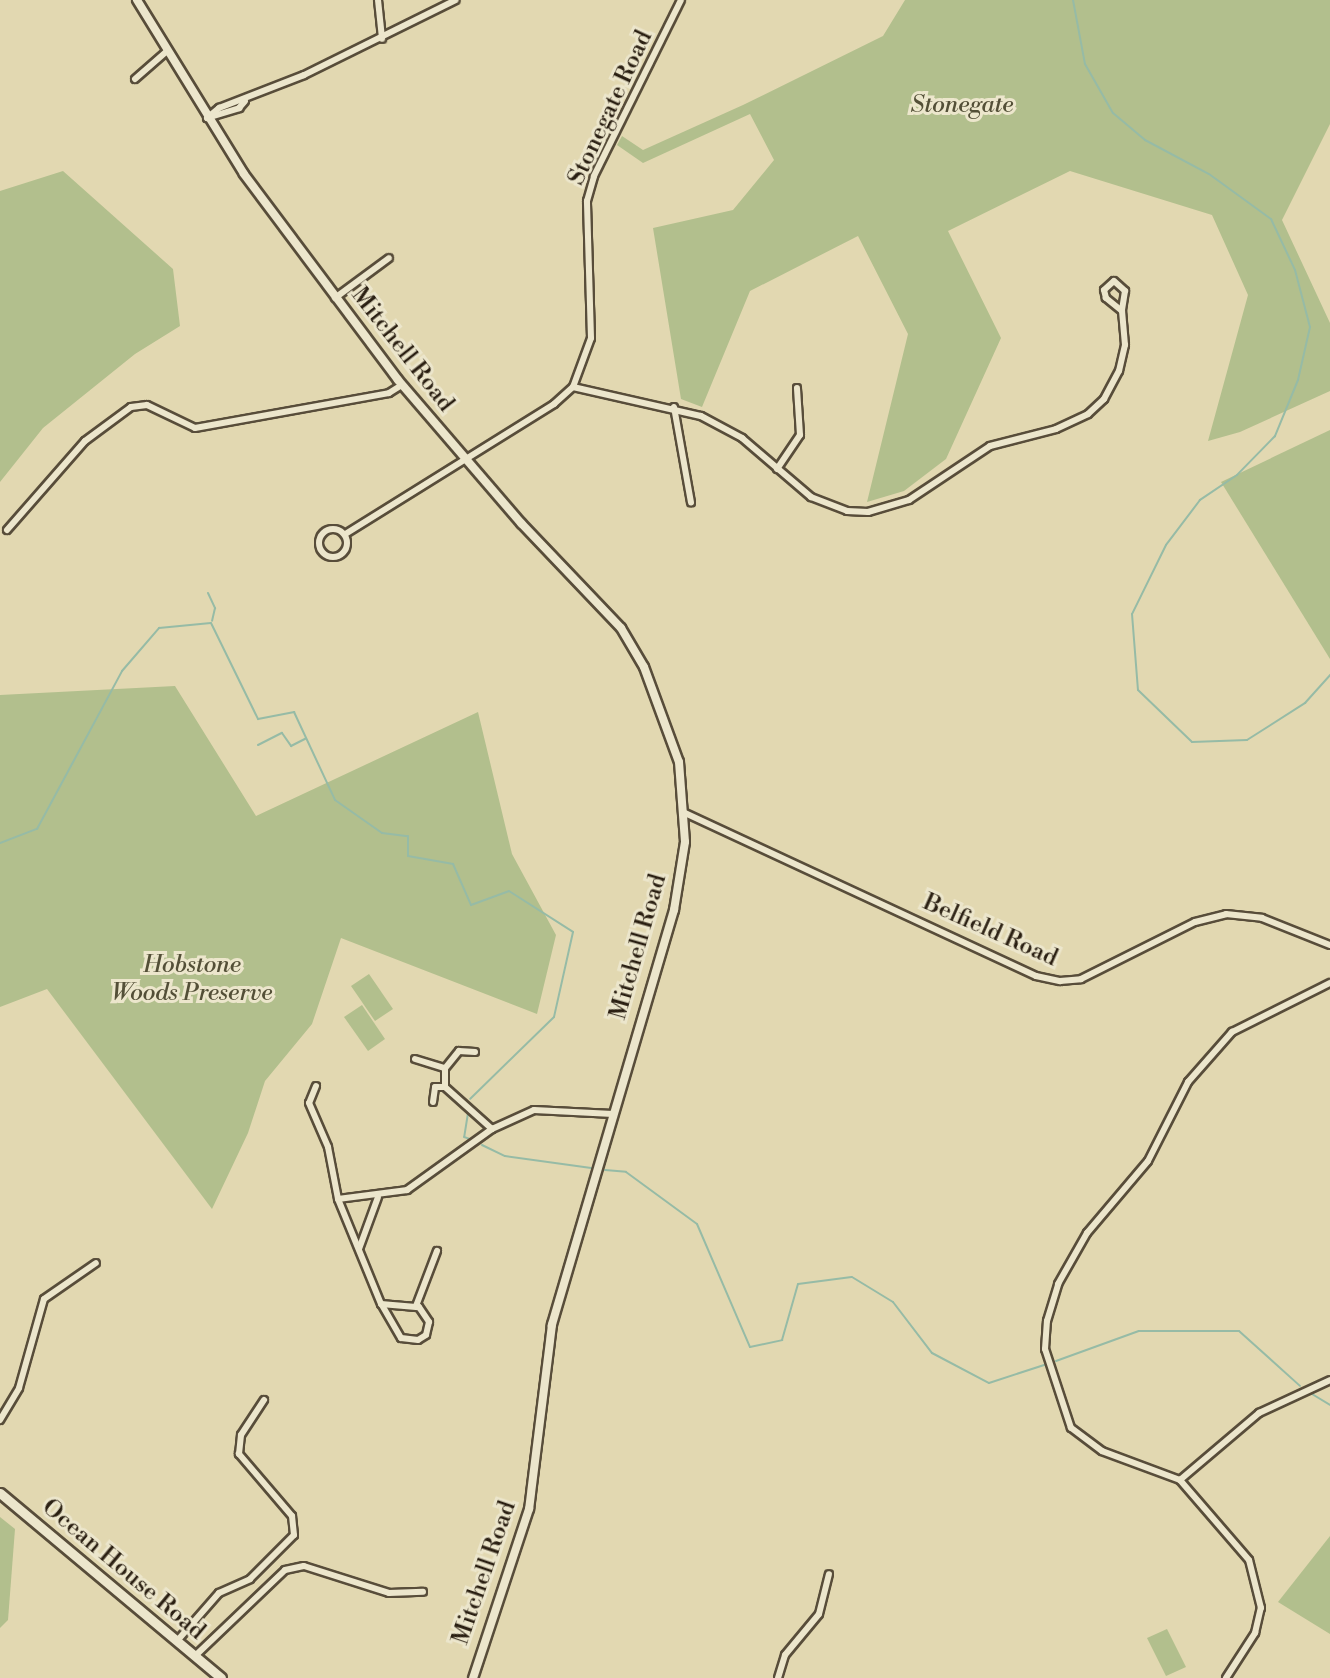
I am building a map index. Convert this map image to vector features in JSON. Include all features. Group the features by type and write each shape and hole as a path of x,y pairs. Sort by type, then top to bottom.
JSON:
{"main road":[{"name":"Ocean House Road","path":"0,1493 221,1678"}],"street":[{"name":"Mitchell Road","path":"137,0 207,118 335,298 465,460 631,643 674,745 685,813 674,910 545,1359 529,1509 473,1678"},
{"path":"378,0 382,39"},
{"path":"207,118 239,108 245,101 382,39 456,0"},
{"name":"Stonegate Road","path":"573,387 591,338 587,201 594,176 681,0"},
{"path":"135,79 167,51"},
{"path":"335,298 389,258"},
{"path":"347,533 326,531 318,543 320,551 337,556 347,533 554,404 573,387 674,407 722,426 825,505 868,512 896,506 990,446 1056,429 1088,414 1104,399 1119,371 1125,345 1122,311 1125,291 1120,284 1108,284 1106,298 1122,311"},
{"path":"7,530 85,441 131,407 147,405 195,428 389,393 402,385"},
{"path":"777,469 800,435 797,388"},
{"path":"674,407 691,502"},
{"name":"Belfield Road","path":"685,813 1036,976 1060,981 1081,979 1195,922 1226,914 1262,918 1330,945"},
{"path":"1226,1678 1255,1633 1261,1608 1257,1579 1239,1545 1180,1480 1102,1451 1071,1428 1045,1349 1058,1284 1087,1233 1148,1161 1188,1082 1232,1032 1330,983"},
{"path":"445,1087 445,1068 459,1051 475,1052"},
{"path":"415,1059 445,1068"},
{"path":"316,1086 309,1103 328,1147 338,1199 381,1304 395,1334 412,1341 426,1335 429,1326 426,1314 416,1306 381,1304"},
{"path":"433,1102 435,1087 445,1087 492,1129"},
{"path":"338,1199 378,1197 407,1190 492,1129 534,1110 613,1114"},
{"path":"359,1249 378,1197"},
{"path":"416,1306 437,1251"},
{"path":"0,1420 19,1388 44,1299 96,1263"},
{"path":"1180,1480 1259,1413 1330,1380"},
{"path":"177,1641 219,1593 250,1579 294,1535 292,1516 239,1454 241,1435 264,1400"},
{"path":"195,1656 285,1570 304,1566 389,1593 423,1592"},
{"path":"778,1678 785,1655 819,1614 829,1574"}],"green space":[{"name":"Stonegate","path":"905,0 1330,0 1330,124 1282,220 1330,323 1330,391 1240,432 1208,441 1248,295 1212,215 1070,171 948,231 1001,338 946,459 904,491 867,502 908,334 858,236 750,291 702,407 681,399 653,228 733,210 774,160 750,114 643,163 617,145 622,136 643,150 743,105 883,36"},
{"path":"63,171 173,269 180,326 135,354 43,428 0,482 0,191"},
{"path":"1330,430 1330,659 1221,482"},
{"name":"Hobstone Woods Preserve","path":"175,686 256,816 478,712 512,854 556,935 537,1014 341,938 312,1024 265,1081 248,1133 212,1209 47,989 0,1007 0,695"},
{"path":"369,974 393,1009 375,1021 351,986"},
{"path":"362,1005 385,1039 368,1051 344,1017"},
{"path":"0,1517 15,1529 8,1620 0,1628"},
{"path":"1330,1536 1330,1634 1278,1602"},
{"path":"1167,1629 1186,1667 1166,1676 1147,1638"}],"waterway":[{"path":"1073,0 1085,64 1113,113 1145,140 1209,174 1271,219 1295,270 1310,327 1298,380 1275,436 1237,475 1200,500 1166,545 1132,614 1138,690 1192,742 1247,740 1305,703 1330,675"},
{"path":"208,593 215,608 212,621"},
{"path":"0,843 37,829 122,671 159,628 211,623 258,719 294,712 335,800 382,833 408,836 408,856 453,864 471,905 509,891 573,932 554,1017 470,1099"},
{"path":"258,745 282,733 291,746 305,739"},
{"path":"468,1113 464,1137 470,1139"},
{"path":"482,1145 505,1156 591,1168"},
{"path":"605,1170 626,1172 697,1224 750,1347 782,1340 798,1284 852,1277 893,1302 932,1353 989,1383 1044,1365"},
{"path":"1056,1361 1139,1331 1239,1331 1300,1386"},
{"path":"1312,1394 1330,1405"}]}
